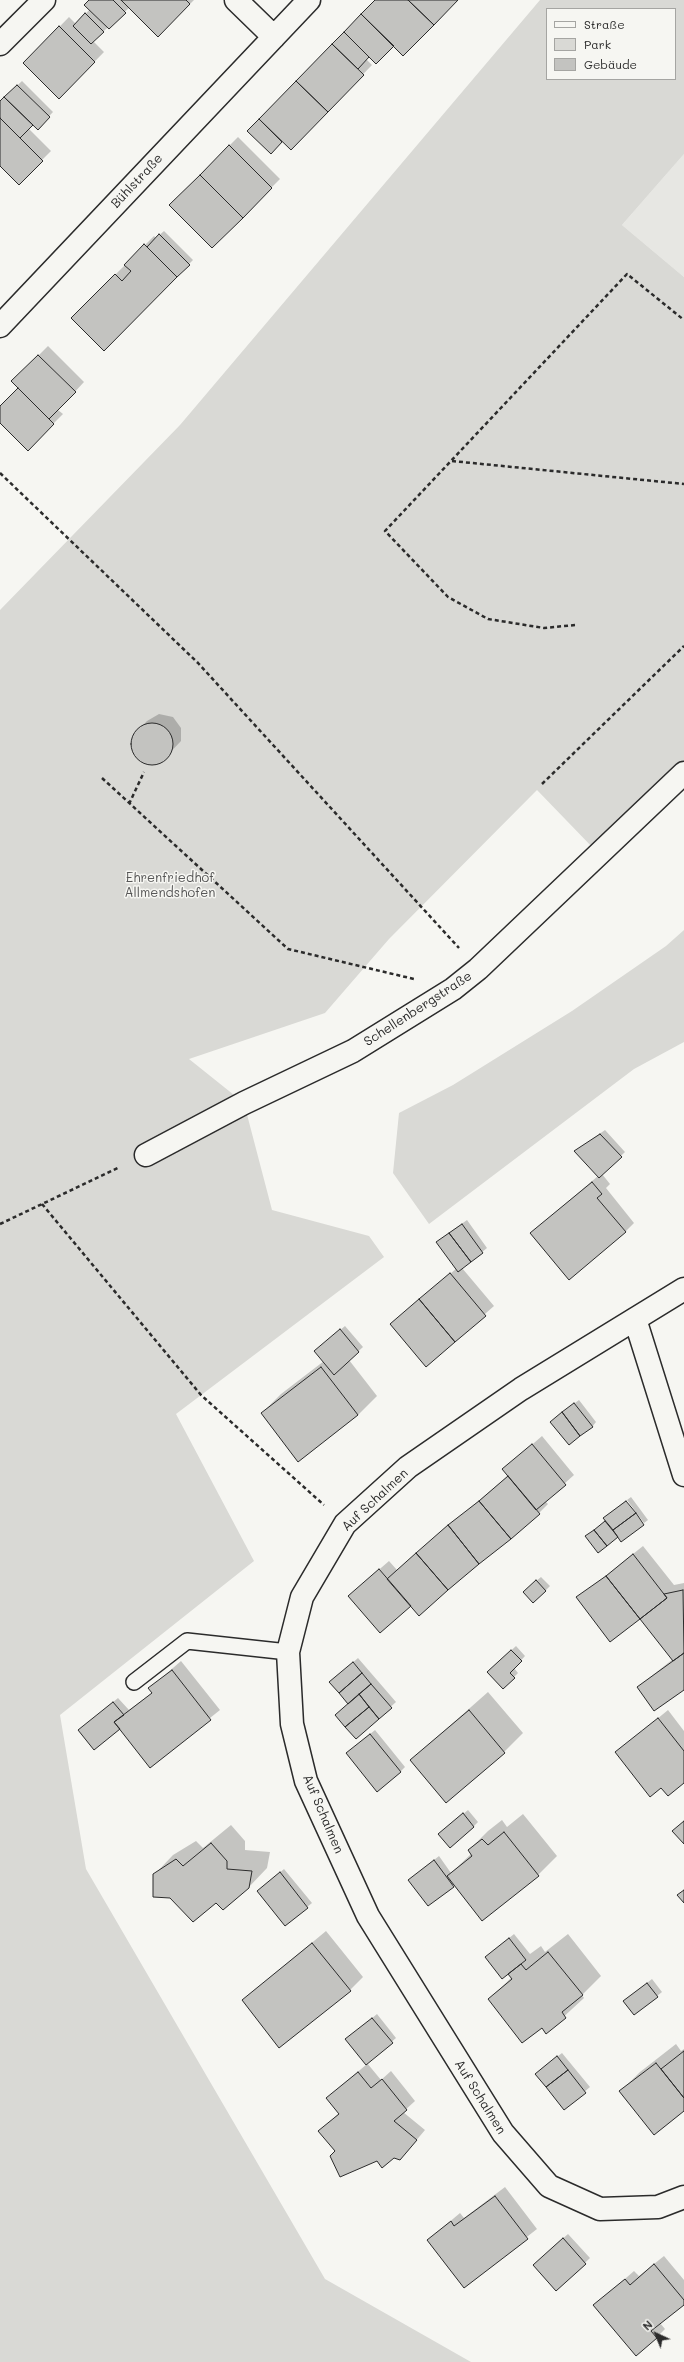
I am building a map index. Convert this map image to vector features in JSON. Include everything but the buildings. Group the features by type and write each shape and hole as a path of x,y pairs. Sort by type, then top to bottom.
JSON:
{"street":[{"path":"0,44 44,0"},
{"path":"236,0 274,37"},
{"name":"Bühlstraße","path":"0,326 309,0"},
{"name":"Schellenbergstraße","path":"146,1155 244,1103 353,1051 453,989 478,969 684,773"},
{"name":"Auf Schalmen","path":"684,1289 521,1389 408,1467 345,1524 302,1597 288,1652 292,1724 306,1780 368,1916 503,2133 549,2186 600,2209 658,2207 684,2197"},
{"path":"635,1319 684,1475"}],"lane":[{"path":"134,1682 187,1641 288,1652"}],"path":[{"path":"575,625 544,628 488,619 448,597 385,531 627,274 684,320"},
{"path":"451,461 684,484"},
{"path":"0,473 198,663 478,969"},
{"path":"542,784 684,646"},
{"path":"129,804 144,772"},
{"path":"102,778 288,949 453,989"},
{"path":"0,1224 146,1155"},
{"path":"42,1204 201,1395 345,1524"}],"shaded area":[{"path":"684,154 684,277 622,225"}],"green space":[{"name":"Ehrenfriedhof Allmendshofen","path":"540,0 684,0 684,154 622,225 684,277 684,763 595,850 537,790 389,939 325,1013 189,1059 244,1103 272,1210 369,1236 384,1257 176,1414 254,1561 60,1715 86,1869 325,2279 471,2362 0,2362 0,610 180,425"},
{"path":"684,930 684,1042 634,1069 429,1224 393,1173 399,1113 453,1085 572,1011 666,946"}]}
